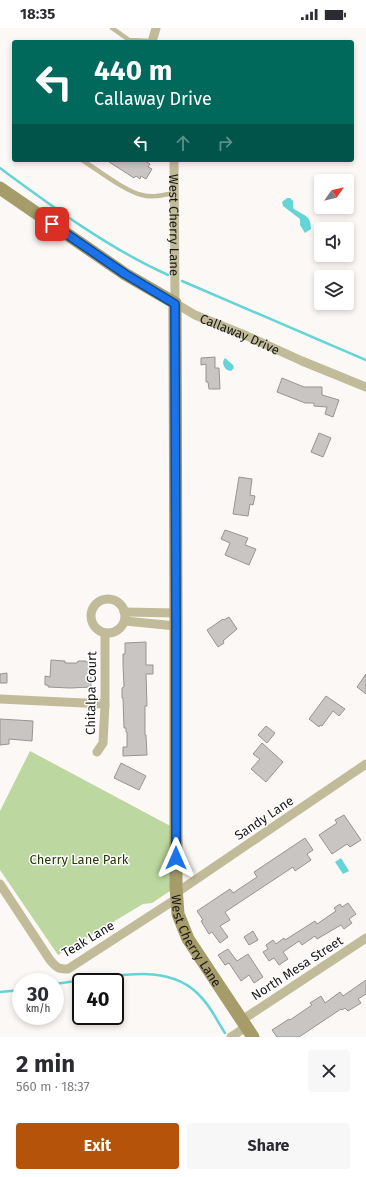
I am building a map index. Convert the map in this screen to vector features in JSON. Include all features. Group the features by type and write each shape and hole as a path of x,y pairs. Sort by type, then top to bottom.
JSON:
{"street":[{"path":"152,40 156,28"},
{"name":"West Cherry Lane","path":"174,162 176,896 178,914 188,938 247,1028"},
{"name":"Callaway Drive","path":"0,188 125,274 195,315 248,336 302,361 366,387"},
{"path":"104,599 111,599 122,606 124,617 118,630 105,633 94,626 91,613 98,602 104,599"},
{"path":"124,617 176,619"},
{"name":"Chitalpa Court","path":"96,752 103,742 105,704 105,633"},
{"path":"0,699 105,704"},
{"name":"Sandy Lane","path":"176,896 366,764"},
{"name":"Teak Lane","path":"0,884 50,960 56,967 62,969 68,969 176,896"},
{"name":"North Mesa Street","path":"231,1037 247,1028 366,938"}],"lane":[{"path":"112,28 129,40"},
{"path":"85,162 129,190 142,195 153,196 174,194"}],"green space":[{"name":"Cherry Lane Park","path":"30,751 176,829 176,887 152,903 143,904 58,955 0,870 0,811"}],"water":[{"path":"287,198 290,198 293,201 293,208 306,216 310,221 311,229 305,233 300,225 300,219 283,206 282,202"},
{"path":"225,358 233,365 234,368 231,371 227,370 224,366 223,362"},
{"path":"341,858 349,871 343,874 335,862"}],"building":[{"path":"109,162 147,162 150,164 148,167 152,169 146,179 141,176 140,179 136,176 134,178"},
{"path":"215,357 215,368 219,368 220,389 209,389 208,382 206,382 206,364 201,365 201,358"},
{"path":"282,378 304,387 322,387 322,395 339,400 333,417 325,414 327,407 314,406 314,403 305,403 277,392"},
{"path":"319,433 331,438 323,457 311,452"},
{"path":"239,477 252,479 250,495 255,496 253,505 250,504 248,516 233,514"},
{"path":"225,530 248,538 245,545 256,549 249,565 225,555 230,543 221,539"},
{"path":"229,617 237,629 223,641 224,643 218,647 207,630 223,619 224,620"},
{"path":"146,642 146,665 153,665 153,674 146,674 147,706 145,706 145,735 147,755 123,756 123,747 127,747 127,732 126,728 124,728 122,698 122,688 124,687 123,654 125,654 125,643"},
{"path":"51,660 65,661 65,663 86,661 91,663 91,687 70,688 48,687 48,685 45,685 45,676 50,677"},
{"path":"7,673 7,683 0,683 0,674"},
{"path":"366,674 366,694 357,687"},
{"path":"326,696 345,709 339,716 333,711 322,726 320,725 319,727 309,719"},
{"path":"0,719 33,721 32,741 9,739 9,744 0,745"},
{"path":"266,726 275,733 267,743 258,735"},
{"path":"262,743 283,762 266,782 251,769 260,759 253,754"},
{"path":"121,763 146,776 139,790 114,778"},
{"path":"344,815 361,840 350,847 347,844 332,854 319,835 337,823 335,820"},
{"path":"305,838 313,850 307,854 311,860 295,871 293,867 225,912 230,920 220,926 228,937 220,943 212,932 209,934 197,911 230,889 233,893 257,877 254,872"},
{"path":"348,903 356,914 349,919 352,923 344,929 341,925 317,939 315,936 302,945 299,941 283,952 288,959 279,965 274,958 269,961 263,952 268,949 266,945 273,940 276,944 284,938 285,940 315,921 317,924 336,911 334,908 340,904 342,907"},
{"path":"253,931 258,940 249,945 244,937"},
{"path":"228,949 237,961 248,954 263,977 254,983 249,975 241,981 229,963 225,965 218,955"},
{"path":"366,980 366,994 358,999 361,1003 348,1011 345,1008 342,1010 341,1009 299,1037 277,1037 272,1030 312,1005 310,1003 321,996 325,1003 340,992 343,996"}],"waterway":[{"path":"0,168 102,240 168,275"},
{"path":"182,281 366,360"},
{"path":"64,983 111,976 139,974 166,976 191,987 205,1001 225,1033"},
{"path":"0,992 12,991"}],"route":[{"path":"52,224 125,274 175,304 176,858"}]}
